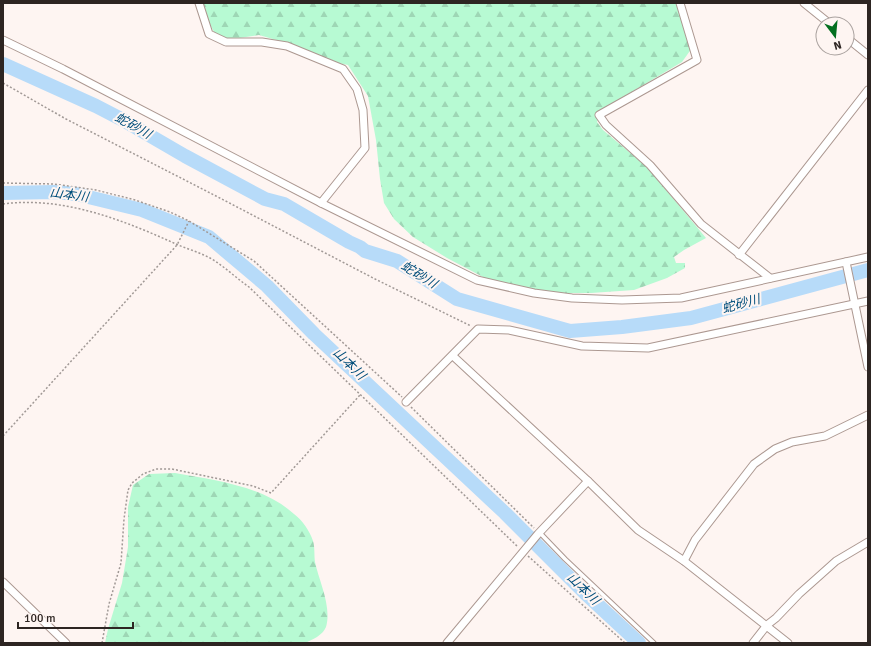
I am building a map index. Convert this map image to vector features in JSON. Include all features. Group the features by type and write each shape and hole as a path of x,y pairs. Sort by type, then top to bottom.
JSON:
{"street":[{"path":"199,3 209,34 226,42 262,42 287,46 343,69 357,89 364,110 365,148 321,202"},
{"path":"680,3 697,60 599,115 606,125 650,165 701,224 770,278"},
{"path":"804,3 820,16"},
{"path":"3,40 63,69 321,202 477,280 534,293 572,298 622,300 681,298 868,257"},
{"path":"855,44 868,54"},
{"path":"739,255 868,90"},
{"path":"846,262 868,367"},
{"path":"406,402 478,330 509,330 582,346 648,348 868,301"},
{"path":"453,356 588,481 638,530 684,561 788,643"},
{"path":"684,561 695,540 754,464 775,449 792,442 825,436 868,415"},
{"path":"447,643 539,534 588,481"},
{"path":"753,643 767,625 836,561 868,542"},
{"path":"3,582 66,643"}],"lane":[{"path":"539,534 654,643"}],"path":[{"path":"3,83 66,119 377,280 478,330"},
{"path":"3,184 54,184 96,190 135,200 170,212 189,221 254,261 406,402 539,534"},
{"path":"3,204 42,203 79,208 152,233 210,258 249,287 360,395 625,643"},
{"path":"3,436 177,245 189,221"},
{"path":"102,643 109,604 121,563 124,519 128,490 132,483 144,474 156,469 172,469 253,486 271,493 360,395"}],"green space":[{"path":"203,3 676,3 692,48 682,62 603,109 597,122 603,130 647,167 706,238 674,257 676,263 685,263 685,268 667,278 634,290 591,293 533,293 485,278 447,258 413,237 394,219 384,203 376,140 368,96 348,65 328,61 290,44 259,35 226,40 215,34 209,22"},
{"path":"175,473 206,478 253,491 282,504 300,519 312,537 315,562 326,603 326,627 320,635 305,643 105,643 122,583 128,547 128,507 133,485 149,474"}],"waterway":[{"name":"蛇砂川","path":"3,64 96,106 265,199 284,204 365,251 397,261 457,299 570,331 622,327 691,318 868,270"},
{"name":"山本川","path":"3,193 54,192 76,194 142,210 209,237 267,286 314,334 505,513 585,593 639,643"}]}
